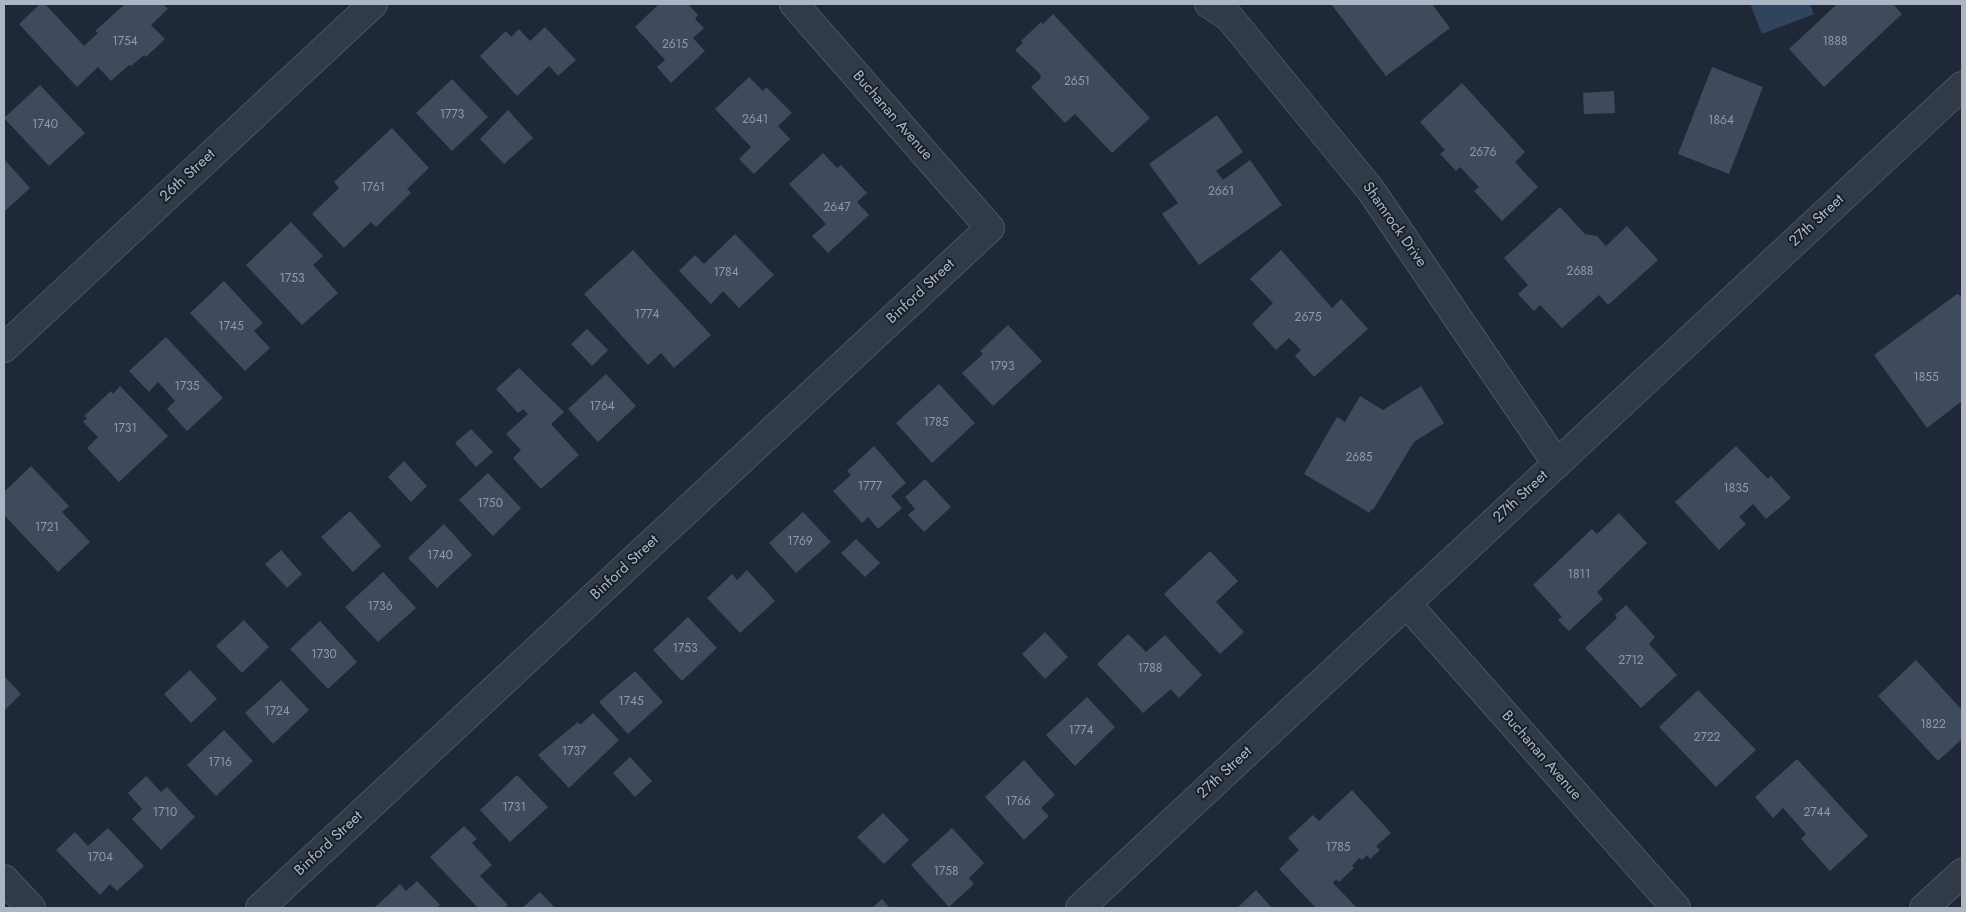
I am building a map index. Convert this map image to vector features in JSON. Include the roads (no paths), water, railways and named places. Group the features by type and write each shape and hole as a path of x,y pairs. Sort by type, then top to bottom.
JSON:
{"street":[{"name":"26th Street","path":"4,348 373,4"},
{"name":"Buchanan Avenue","path":"794,4 990,228"},
{"name":"Shamrock Drive","path":"1209,4 1229,17 1370,189 1557,464"},
{"name":"27th Street","path":"1080,908 1962,86"},
{"name":"Binford Street","path":"260,908 990,228"},
{"name":"Buchanan Avenue","path":"1407,604 1676,908"},
{"path":"1924,908 1962,873"},
{"path":"4,879 31,908"}],"water":[{"path":"1757,4 1810,4 1814,14 1762,34 1751,6"}]}
